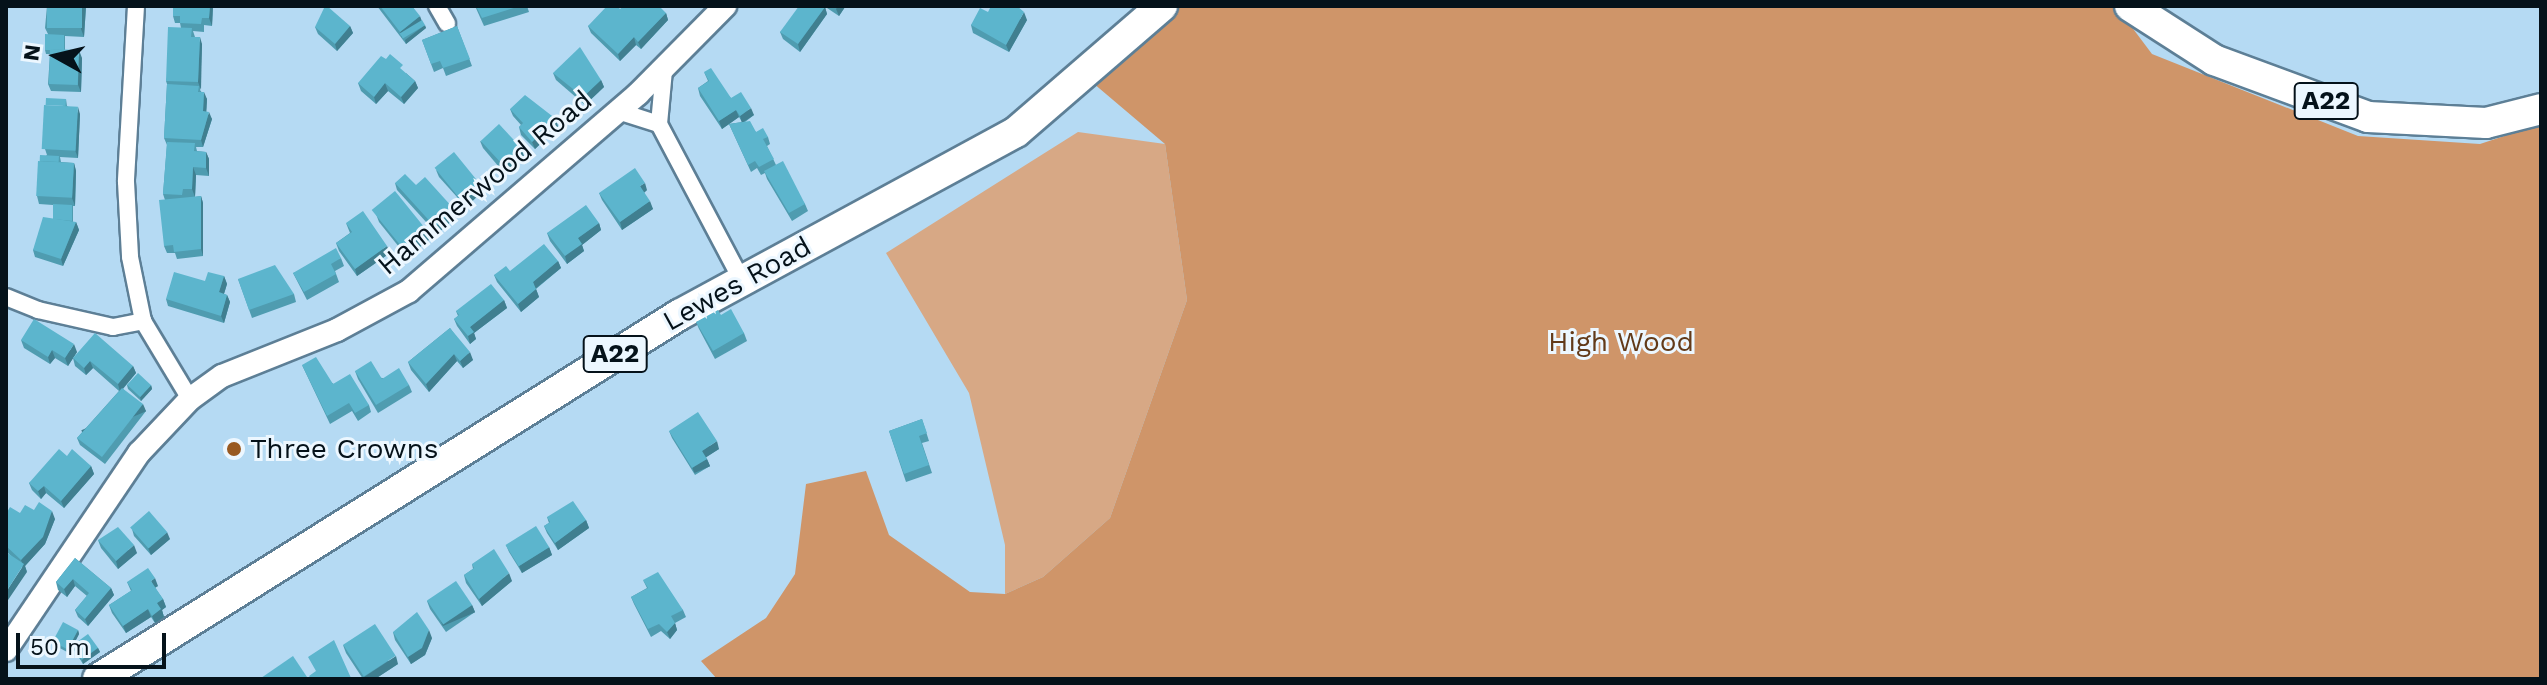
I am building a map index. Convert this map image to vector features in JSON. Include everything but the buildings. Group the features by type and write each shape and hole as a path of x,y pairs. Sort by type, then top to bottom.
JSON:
{"highway":[{"name":"Lewes Road","path":"98,679 437,462 741,279 1016,132 1162,6"},
{"name":"A22","path":"2130,6 2214,60 2368,117 2486,123 2541,109"}],"street":[{"path":"136,6 126,182 130,257 143,321 190,399"},
{"path":"437,6 447,23"},
{"name":"Hammerwood Road","path":"6,650 139,453 190,399 222,376 337,330 409,291 664,70 725,6"},
{"path":"664,70 659,124 741,279"},
{"path":"618,111 659,124"},
{"path":"6,297 38,310 113,327 143,321"}],"shaded area":[{"path":"1078,132 1165,144 1187,300 1110,518 1043,577 1005,594 1005,545 969,393 886,253"}],"green space":[{"name":"High Wood","path":"1151,6 2116,6 2152,54 2358,136 2480,144 2541,124 2541,679 717,679 701,661 766,618 795,574 806,484 866,471 889,535 970,592 1005,594 1043,577 1110,518 1187,300 1165,144 1093,83"}],"place":[{"name":"Three Crowns","path":"234,449"}]}
